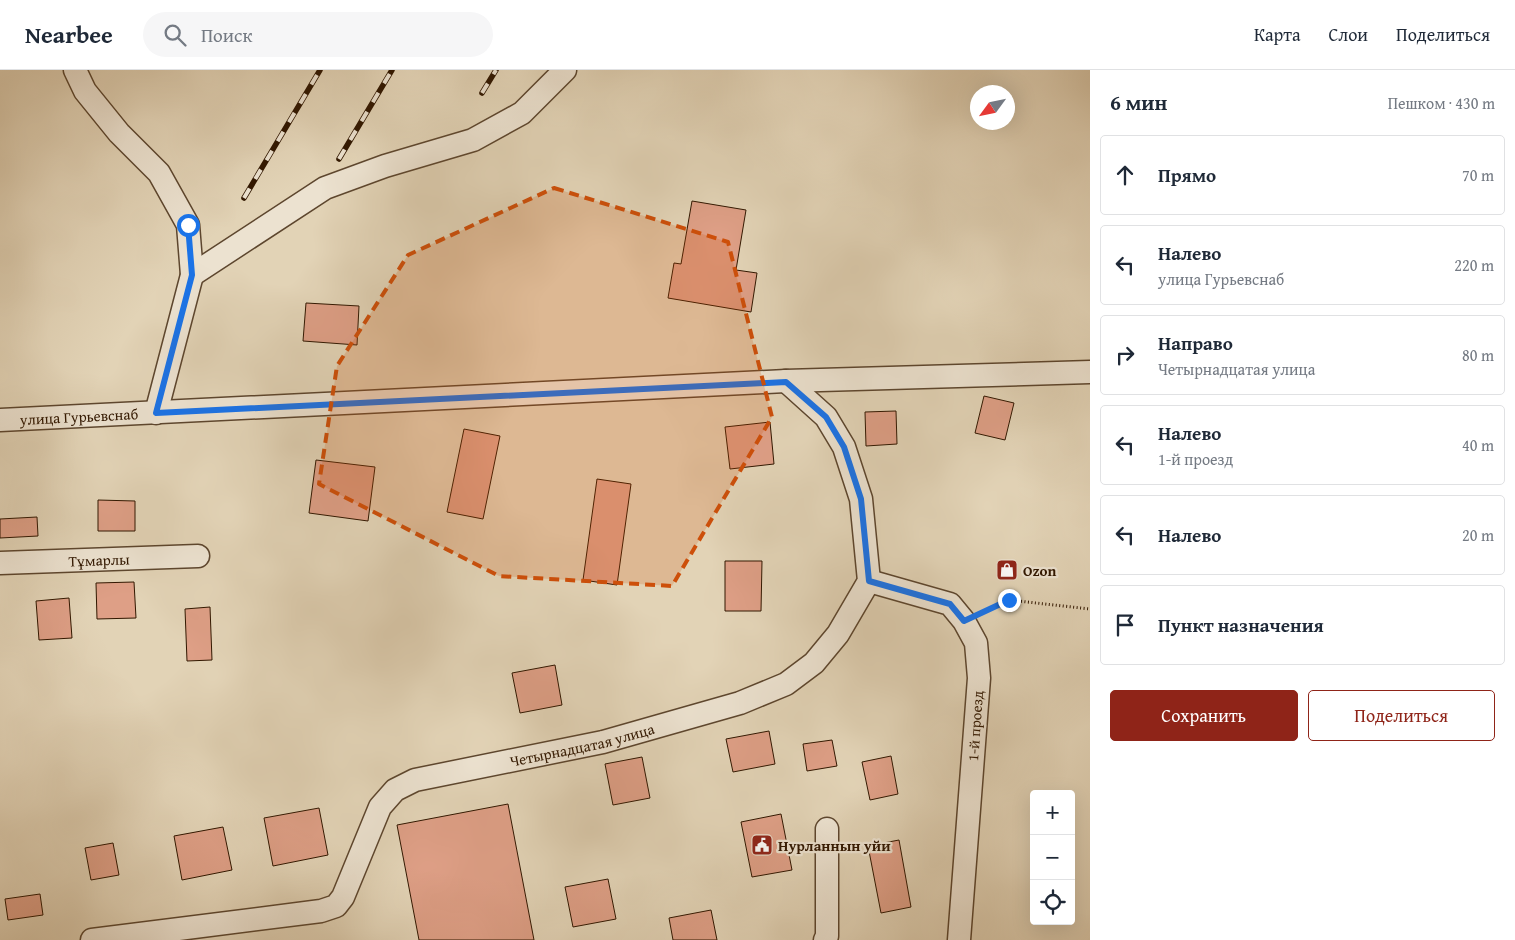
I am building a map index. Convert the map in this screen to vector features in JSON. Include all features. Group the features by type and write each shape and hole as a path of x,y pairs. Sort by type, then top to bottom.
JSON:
{"street":[{"path":"75,70 85,91 119,134 159,173 188,225 192,275 156,413"},
{"path":"192,275 325,188 385,166 473,140 522,113 565,70"},
{"name":"улица Гурьевснаб","path":"0,420 786,382 1090,372"},
{"path":"786,382 826,417 844,447 861,499 869,581"},
{"name":"Тұмарлы","path":"0,563 198,556"},
{"name":"1-й проезд","path":"869,581 950,604 964,621 976,642 979,678 959,940"},
{"name":"Четырнадцатая улица","path":"92,940 321,911 336,906 343,897 380,807 395,790 415,780 603,742 740,703 786,684 814,663 838,634 869,581"},
{"path":"825,940 827,936 827,829"}],"path":[{"path":"964,621 1009,600 1090,609"}],"highlighted area":[{"path":"554,188 728,242 772,417 672,586 499,576 319,484 337,366 408,255"}],"building":[{"path":"692,201 746,210 736,270 757,273 751,312 668,298 674,263 681,264"},
{"path":"306,303 359,306 357,345 303,341"},
{"path":"984,396 1014,403 1005,440 975,433"},
{"path":"896,411 897,444 866,446 865,412"},
{"path":"770,422 774,464 730,469 725,427"},
{"path":"464,429 500,436 483,519 447,512"},
{"path":"316,460 375,467 368,521 309,513"},
{"path":"597,479 631,484 617,585 583,580"},
{"path":"98,500 135,501 135,531 98,531"},
{"path":"37,517 38,536 0,538 0,519"},
{"path":"725,561 762,561 761,611 725,611"},
{"path":"134,582 136,618 97,619 96,583"},
{"path":"69,598 72,638 39,640 36,601"},
{"path":"210,607 212,660 187,661 185,609"},
{"path":"555,665 562,705 520,713 512,673"},
{"path":"769,731 775,764 733,772 726,739"},
{"path":"832,740 837,766 807,771 803,744"},
{"path":"891,756 898,794 870,800 862,762"},
{"path":"642,757 650,798 613,805 605,764"},
{"path":"508,804 534,940 419,940 397,825"},
{"path":"319,808 328,855 273,866 264,818"},
{"path":"781,814 792,870 752,877 741,822"},
{"path":"223,827 232,870 182,880 174,836"},
{"path":"899,840 911,907 881,913 868,846"},
{"path":"113,843 119,875 91,880 85,848"},
{"path":"608,879 616,919 573,927 565,887"},
{"path":"40,894 43,915 8,920 5,899"},
{"path":"711,910 717,940 673,940 669,918"}],"railway":[{"path":"244,198 320,70"},
{"path":"339,159 392,70"},
{"path":"482,93 496,70"}],"place":[{"name":"Ozon","path":"1007,570"},
{"name":"Нурланнын уйи","path":"762,845"}],"route":[{"path":"188,225 192,275 156,413 786,382 826,417 844,447 861,499 869,581 950,604 964,621 1009,600"}]}
